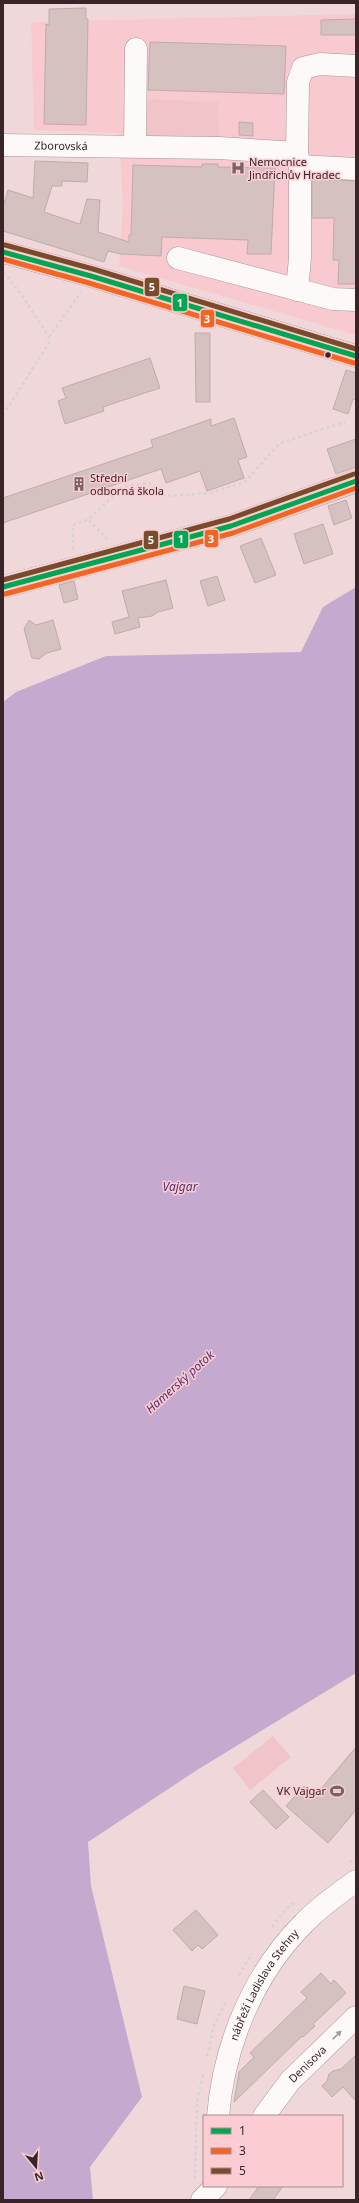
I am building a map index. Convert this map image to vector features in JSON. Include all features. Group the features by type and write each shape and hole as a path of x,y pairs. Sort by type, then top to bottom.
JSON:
{"street":[{"path":"127,146 136,50"},
{"path":"297,290 300,258 298,82 304,68 320,64 356,66"},
{"name":"Zborovská","path":"3,145 127,146 299,159 356,169"},
{"path":"3,252 92,276 356,356"},
{"path":"178,258 333,299 356,300"},
{"path":"3,587 231,526 356,481"},
{"name":"nábřeží Ladislava Stehny","path":"218,2115 227,2060 242,2016 263,1977 279,1951 304,1922 356,1881"},
{"name":"Denisova","path":"265,2115 290,2081 356,2017"},
{"path":"202,2200 215,2187"},
{"path":"216,2187 219,2200"}],"path":[{"path":"3,270 23,297 49,337 49,343 3,415"},
{"path":"49,337 83,289"},
{"path":"73,551 73,525 89,519 122,487 149,483 165,496 210,493 245,482 280,443 345,422"},
{"path":"89,519 108,540"}],"shaded area":[{"name":"Nemocnice Jindřichův Hradec","path":"356,14 356,335 119,266 123,204 119,133 34,130 31,22"},
{"path":"146,99 218,102 219,148 147,146"},
{"path":"273,1736 291,1757 250,1790 233,1768"}],"water":[{"name":"Vajgar","path":"356,587 356,1673 197,1770 88,1842 91,1886 142,2097 90,2167 93,2200 3,2200 3,702 16,692 106,656 301,652 323,607"}],"building":[{"path":"86,8 86,19 88,19 86,125 44,124 46,24 49,25 49,9"},
{"path":"356,19 356,35 321,35 321,20"},
{"path":"150,42 286,46 284,94 148,90"},
{"path":"239,122 253,123 253,136 239,135"},
{"path":"35,161 88,163 87,182 62,181 62,186 52,186 44,212 80,224 87,199 100,200 98,232 129,242 129,235 131,235 133,165 202,167 202,164 218,164 218,167 275,168 271,254 247,254 248,240 162,237 161,256 121,254 108,251 104,262 3,231 3,207 8,190 33,198"},
{"path":"312,179 356,181 356,284 338,284 339,260 333,260 334,218 312,218"},
{"path":"195,333 210,333 210,402 196,402"},
{"path":"150,358 160,388 103,407 104,411 65,424 58,401 66,398 62,388"},
{"path":"346,370 356,373 356,400 353,399 348,414 333,409"},
{"path":"234,418 247,457 238,460 244,478 207,491 200,471 166,483 161,469 3,523 3,498 153,447 151,440 211,419 211,426"},
{"path":"356,439 356,467 336,474 327,449"},
{"path":"346,500 352,518 334,525 328,506"},
{"path":"323,524 333,554 304,564 294,534"},
{"path":"261,538 276,575 255,583 240,546"},
{"path":"217,576 225,600 208,606 200,581"},
{"path":"166,580 173,608 158,612 152,616 138,618 140,627 115,634 112,622 129,617 122,591"},
{"path":"74,581 78,599 64,603 59,585"},
{"path":"29,620 36,625 53,620 61,649 47,653 39,659 32,658 24,629"},
{"name":"VK Vajgar","path":"356,1747 356,1810 328,1843 286,1806 304,1786 315,1796"},
{"path":"263,1790 289,1817 276,1829 250,1802"},
{"path":"196,1910 218,1935 202,1949 198,1945 192,1951 173,1930"},
{"path":"321,1973 331,1984 334,1980 346,1993 313,2024 315,2026 303,2037 302,2036 234,2102 239,2072 254,2057 250,2053 307,1998 301,1992"},
{"path":"184,1986 205,1991 197,2024 177,2019"},
{"path":"356,2055 356,2101 343,2087 332,2097 322,2086 327,2081 329,2074 333,2071 341,2069"},
{"path":"258,2187 282,2187 273,2200 249,2200"}],"transit line":[{"name":"5","path":"5,245 93,269 356,349"},
{"name":"1","path":"3,252 91,276 356,356"},
{"name":"3","path":"3,259 89,283 354,363"},
{"name":"5","path":"3,580 229,519 354,474"},
{"name":"1","path":"3,587 231,526 356,481"},
{"name":"3","path":"5,594 233,533 356,488"}],"place":[{"name":"Nemocnice Jindřichův Hradec","path":"238,168"},
{"name":"Střední odborná škola","path":"79,484"},
{"name":"VK Vajgar","path":"337,1791"}],"water label":[{"name":"Hamerský potok","path":"180,1382"}]}
